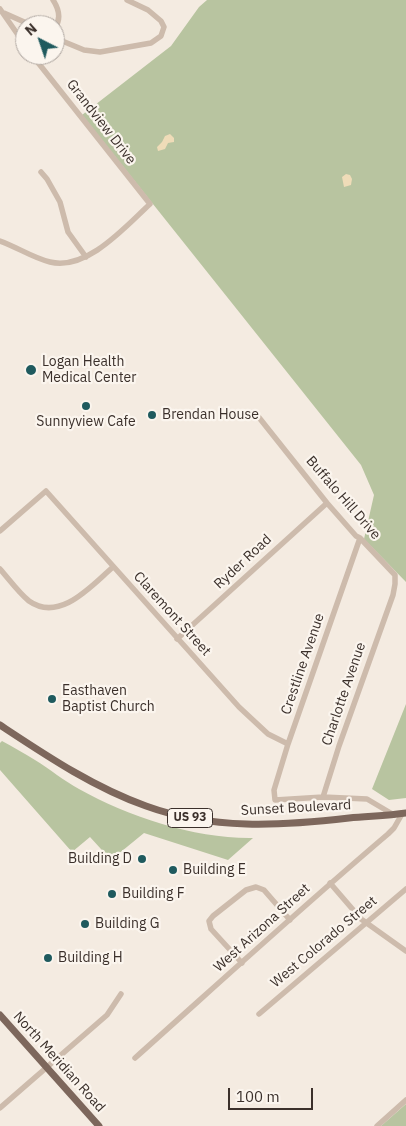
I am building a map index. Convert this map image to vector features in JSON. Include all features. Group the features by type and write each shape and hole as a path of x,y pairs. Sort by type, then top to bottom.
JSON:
{"main road":[{"name":"Sunset Boulevard","path":"0,725 71,771 108,791 147,807 180,816 212,822 278,825 404,813"},
{"name":"North Meridian Road","path":"0,1015 99,1126"}],"street":[{"path":"54,0 59,15"},
{"path":"65,42 84,50 100,52 151,43 161,36 164,27 161,21 148,10 127,0"},
{"path":"1,10 15,17"},
{"path":"1,10 15,30"},
{"name":"Grandview Drive","path":"40,65 150,204 107,242 86,257"},
{"path":"0,241 51,262 72,263 86,257 68,232 60,202 41,172"},
{"name":"Buffalo Hill Drive","path":"258,415 327,503 356,536 395,575 395,584 390,600"},
{"name":"Claremont Street","path":"0,532 46,491 253,722 268,734 288,744"},
{"name":"Ryder Road","path":"177,639 327,503"},
{"name":"Crestline Avenue","path":"323,797 275,800 274,790 288,744 360,538"},
{"path":"0,569 28,600 38,605 48,606 63,605 75,599 113,567"},
{"name":"Charlotte Avenue","path":"323,797 390,600"},
{"path":"323,797 367,798 394,815"},
{"name":"West Arizona Street","path":"135,1058 330,883 388,834 404,813"},
{"path":"330,883 353,912 406,951"},
{"path":"242,963 211,929 209,921 213,916 246,890 256,886 264,890 290,920"},
{"name":"West Colorado Street","path":"259,1014 406,890"},
{"path":"0,1108 107,1015 121,994"},
{"path":"377,1126 406,1100"}],"green space":[{"path":"207,0 406,0 406,582 364,539 374,495 361,465 82,115 171,46 199,7"},
{"path":"406,704 406,798 389,800 372,789"},
{"path":"2,741 31,757 79,789 119,809 163,824 209,835 253,838 228,860 144,833 111,860 90,837 72,852 0,770 0,743"},
{"path":"406,1104 406,1126 381,1126"}],"sand":[{"path":"170,134 174,138 174,142 168,143 165,149 158,151 157,147 165,136"},
{"path":"346,174 350,175 352,179 351,185 344,187 342,177"}],"place":[{"name":"Logan Health Medical Center","path":"31,370"},
{"name":"Sunnyview Cafe","path":"86,406"},
{"name":"Brendan House","path":"152,415"},
{"name":"Easthaven Baptist Church","path":"52,699"},
{"name":"Building D","path":"142,859"},
{"name":"Building E","path":"173,870"},
{"name":"Building F","path":"112,894"},
{"name":"Building G","path":"85,924"},
{"name":"Building H","path":"48,958"}]}
